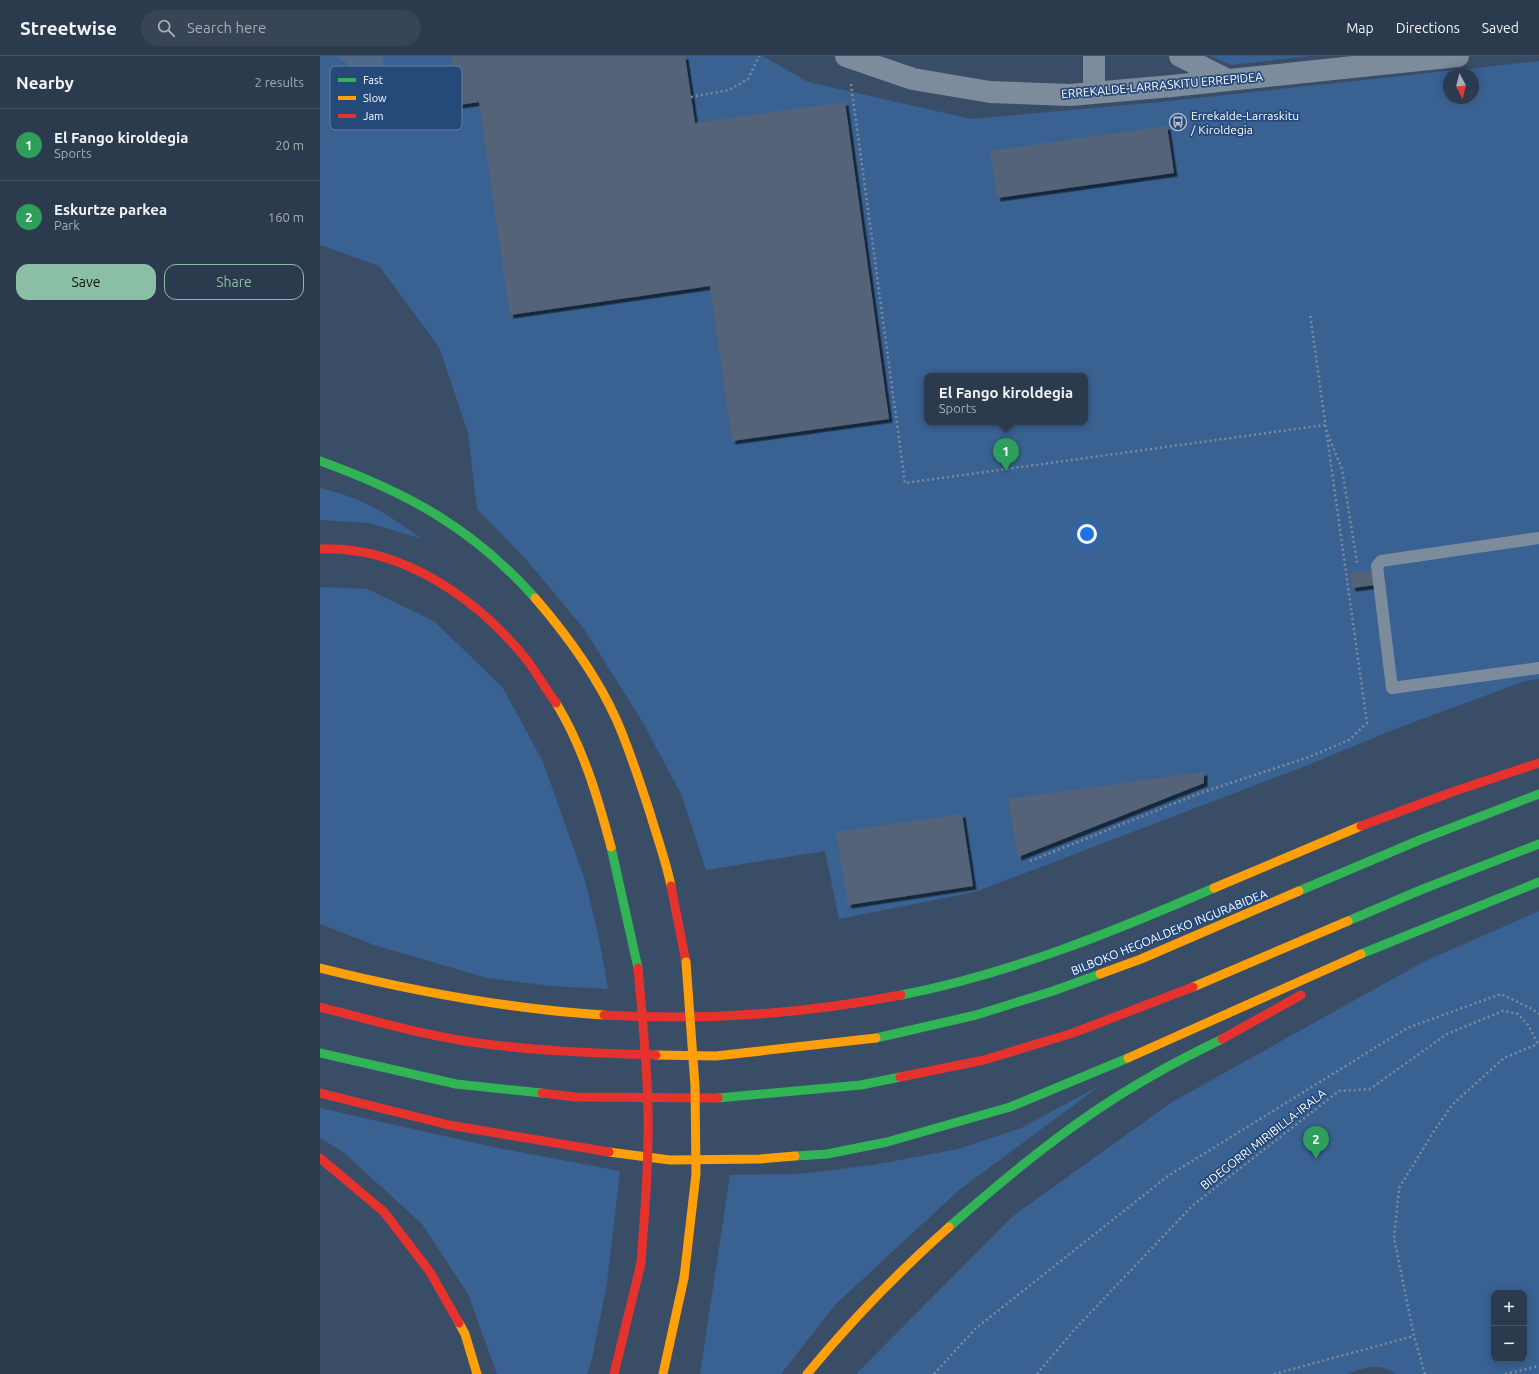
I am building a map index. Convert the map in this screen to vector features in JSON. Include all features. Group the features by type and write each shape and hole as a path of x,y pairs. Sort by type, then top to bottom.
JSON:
{"highway":[{"path":"320,461 354,473 404,495 440,517 476,542 509,570 547,610 575,648 611,710 636,770 666,866 686,962 695,1086 696,1174 684,1278 663,1374"},
{"path":"320,549 330,548 380,556 424,572 469,600 499,627 546,686 571,732 591,776 621,878 638,968 648,1126 646,1190 641,1263 614,1374"},
{"path":"320,968 435,993 534,1008 611,1015 680,1018 776,1013 867,1001 967,980 1052,952 1132,923 1322,842 1465,787 1539,763"},
{"name":"BILBOKO HEGOALDEKO INGURABIDEA","path":"320,1007 384,1024 471,1042 578,1053 716,1056 866,1040 976,1015 1060,988 1141,959 1422,839 1539,794"},
{"path":"320,1052 456,1084 575,1097 727,1098 861,1085 984,1060 1073,1033 1229,973 1423,889 1539,844"},
{"path":"320,1093 449,1125 573,1146 670,1160 760,1159 827,1154 888,1142 1010,1107 1165,1043 1373,949 1539,882"},
{"path":"1320,983 1373,949"},
{"path":"370,970 435,993"},
{"path":"808,1374 848,1325 913,1258 1012,1172 1080,1122 1149,1077 1280,1008 1307,991"},
{"path":"320,1158 384,1212 430,1272 465,1334 476,1374"}],"street":[{"path":"1094,56 1094,92"},
{"path":"1180,56 1228,80"},
{"name":"ERREKALDE-LARRASKITU ERREPIDEA","path":"847,57 913,78 990,92 1070,95 1458,56"}],"lane":[{"path":"1539,538 1381,561 1377,566 1392,688 1539,668"}],"path":[{"path":"691,97 729,90 748,79 759,56"},
{"path":"847,57 906,483 1325,425"},
{"path":"1030,860 1203,792 1309,757 1349,740 1367,723 1310,314"},
{"path":"1325,425 1342,469 1356,563 1379,563"},
{"path":"934,1374 975,1329 1168,1176 1407,1028 1501,994 1539,1014"},
{"name":"BIDEGORRI MIRIBILLA-IRALA","path":"1037,1374 1075,1329 1192,1206 1339,1091 1370,1089 1447,1034 1503,1012 1518,1014 1528,1025 1538,1044"},
{"path":"1425,1374 1414,1336 1394,1238 1399,1188 1434,1131 1453,1104 1504,1058 1538,1044"},
{"path":"1274,1374 1414,1336"},
{"path":"1504,1374 1539,1366"}],"shaded area":[{"path":"320,56 763,56 808,82 972,119 1160,102 1443,71 1443,104 1479,104 1479,68 1474,68 1539,61 1539,679 1525,681 1398,728 1303,767 975,892 839,919 825,851 706,870 682,796 642,721 584,629 524,557 477,509 468,433 439,347 379,266 320,245"},
{"path":"336,56 383,56 384,66 350,66"},
{"path":"1210,56 1311,56 1231,65"},
{"path":"320,488 349,497 374,508 397,521 422,539 369,523 320,520"},
{"path":"320,587 367,589 434,621 503,688 543,762 585,880 599,939 608,989 551,986 487,978 374,945 320,924"},
{"path":"1539,911 1539,1374 1396,1374 1383,1368 1371,1367 1346,1374 856,1374 1013,1216 1172,1102 1423,962"},
{"path":"1101,1085 958,1191 836,1304 781,1374 700,1374 730,1175 798,1174 873,1165 958,1149 1021,1128"},
{"path":"320,1108 493,1147 620,1171 607,1283 592,1359 587,1374 497,1374 468,1294 422,1224 343,1152 320,1138"}],"building":[{"path":"451,56 685,56 695,123 845,102 889,419 732,441 710,286 510,315 479,102 462,105 462,66 453,66"},
{"path":"1167,126 1174,173 997,198 990,151"},
{"path":"1373,571 1376,585 1352,588 1350,573"},
{"path":"1204,772 1204,783 1018,857 1008,799"},
{"path":"962,814 973,886 848,905 836,832"}],"traffic: fast":[{"path":"320,461 381,486 436,515 487,551 535,598"},
{"path":"1299,891 1422,839 1539,794"},
{"path":"1348,921 1423,889 1539,844"},
{"path":"611,847 638,968"},
{"path":"1361,954 1539,882"},
{"path":"901,995 981,976 1021,964 1099,936 1214,888"},
{"path":"876,1038 976,1015 1053,991 1100,974"},
{"path":"949,1227 1021,1166 1097,1110 1159,1072 1222,1039"},
{"path":"320,1053 456,1084 542,1093"},
{"path":"795,1156 827,1154 887,1142 1010,1107 1128,1058"},
{"path":"718,1098 861,1085 900,1077"}],"traffic: slow":[{"path":"535,598 580,656 609,704 631,755 664,858 671,886"},
{"path":"556,703 566,720 589,773 611,847"},
{"path":"1214,888 1361,826"},
{"path":"1100,974 1141,959 1299,891"},
{"path":"1193,987 1348,921"},
{"path":"1128,1058 1361,954"},
{"path":"684,1278 696,1174 695,1086 686,962"},
{"path":"320,968 390,984 496,1004 604,1015"},
{"path":"656,1055 716,1056 876,1038"},
{"path":"609,1152 670,1160 760,1159 795,1156"},
{"path":"807,1374 840,1335 875,1298 949,1227"},
{"path":"663,1374 684,1278"},
{"path":"459,1323 465,1334 477,1374"}],"traffic: jam":[{"path":"320,549 350,550 380,556 408,566 436,580 485,616 507,637 527,660 556,703"},
{"path":"1361,826 1455,791 1539,763"},
{"path":"671,886 686,962"},
{"path":"638,968 648,1108 647,1166 641,1263"},
{"path":"900,1077 984,1060 1073,1033 1193,987"},
{"path":"604,1015 678,1017 753,1014 827,1007 901,995"},
{"path":"1222,1039 1301,995"},
{"path":"320,1007 414,1031 471,1042 540,1050 656,1055"},
{"path":"320,1093 449,1125 609,1152"},
{"path":"542,1093 575,1097 718,1098"},
{"path":"320,1158 384,1212 430,1272 459,1323"},
{"path":"614,1374 641,1263"}],"place":[{"name":"Errekalde-Larraskitu / Kiroldegia","path":"1178,122"},
{"name":"El Fango kiroldegia","path":"1006,471"},
{"name":"Eskurtze parkea","path":"1316,1159"}]}
